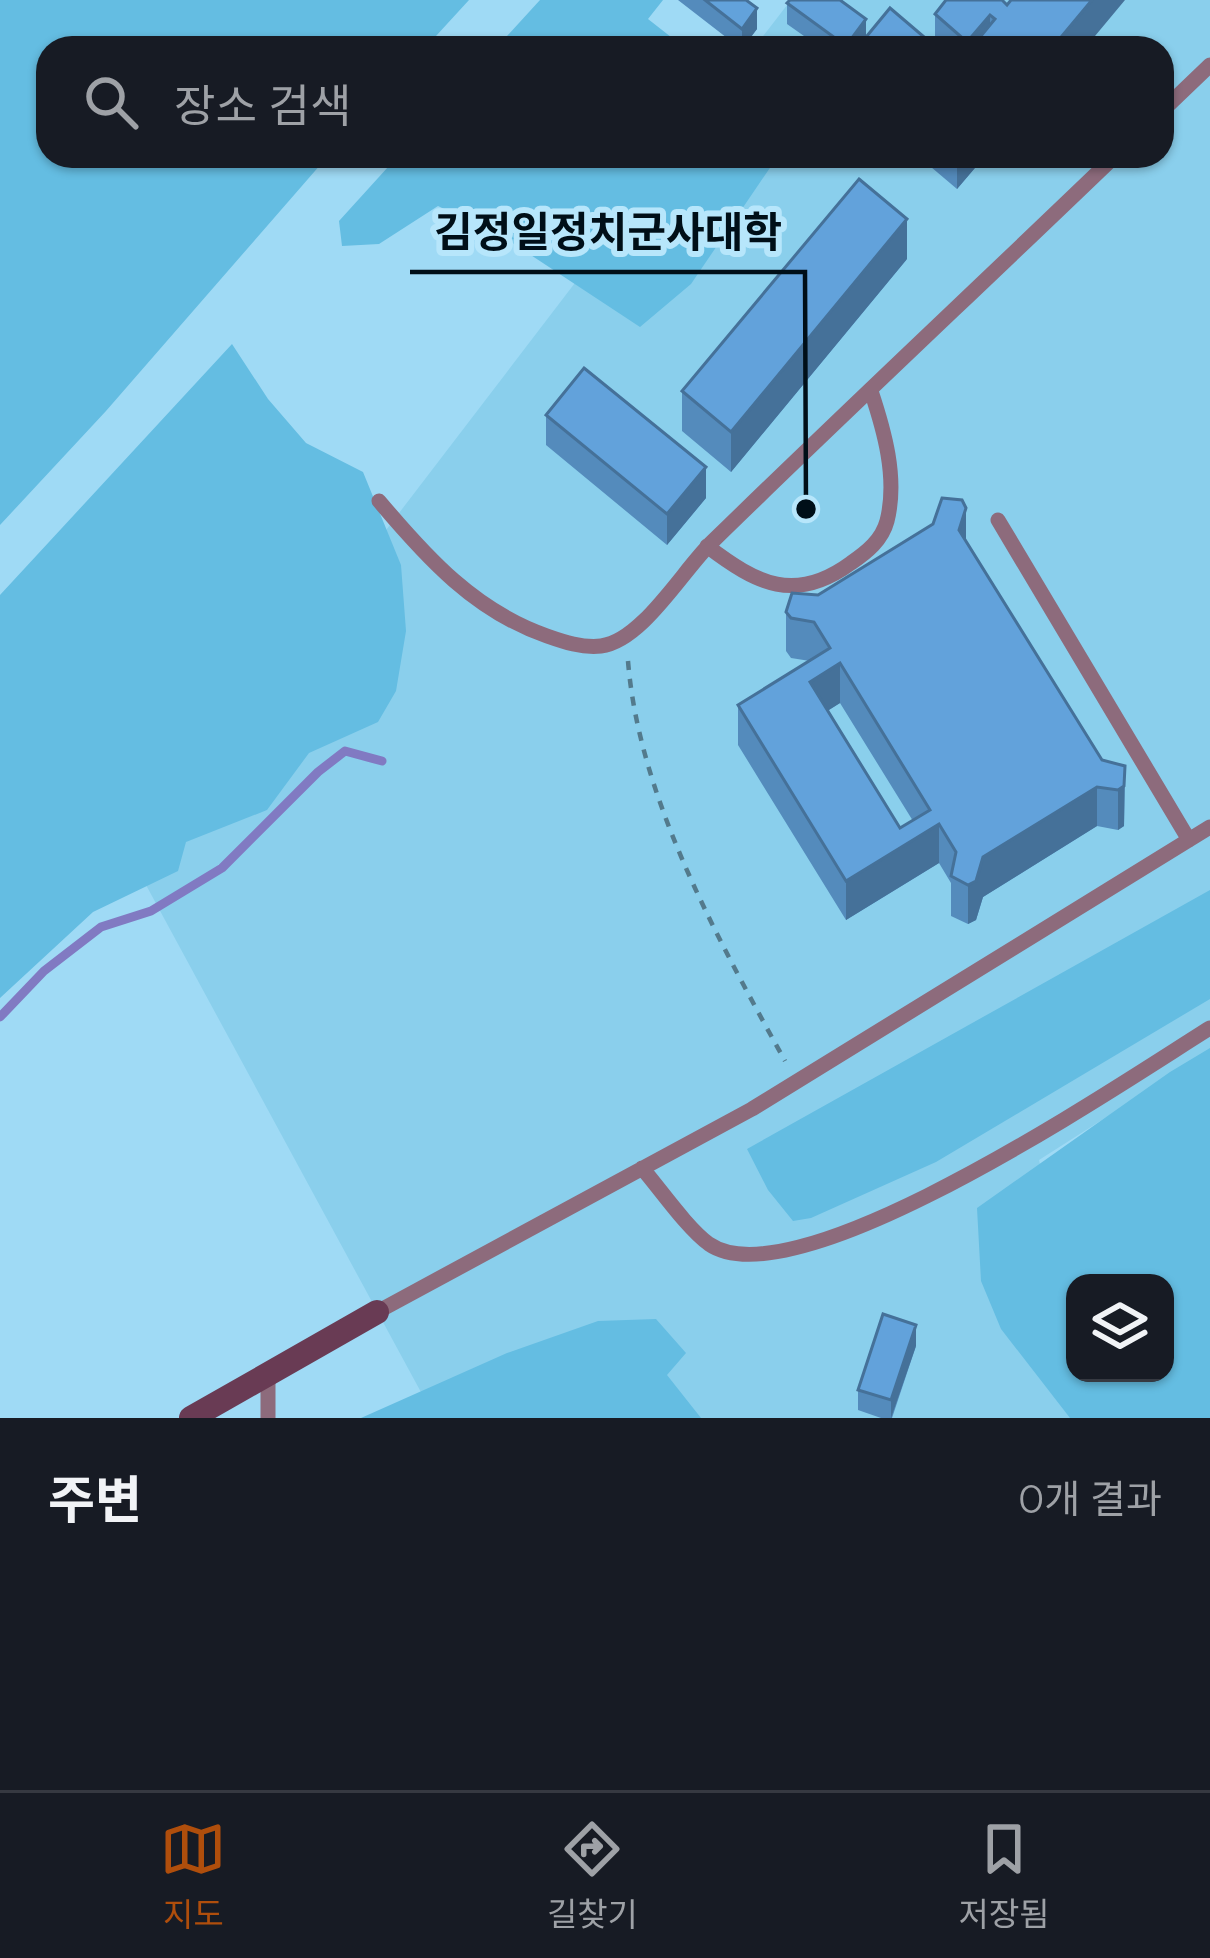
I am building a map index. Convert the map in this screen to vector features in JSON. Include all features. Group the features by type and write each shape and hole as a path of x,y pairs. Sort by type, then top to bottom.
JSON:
{"street":[{"path":"190,1418 377,1312"}],"lane":[{"path":"1174,99 1210,64"},
{"path":"380,500 412,541 468,596 525,628 572,644 603,646 632,632 707,546 1103,168"},
{"path":"707,546 746,575 794,586 821,581 865,553 881,537 890,496 884,430 871,391"},
{"path":"998,520 1189,840"},
{"path":"377,1312 796,1082 1210,827"},
{"path":"642,1168 710,1245 745,1255 799,1250 944,1188 1210,1028"},
{"path":"268,1374 268,1418"}],"path":[{"path":"632,632 630,683 640,737 665,817 738,975 796,1082"}],"shaded area":[{"path":"0,0 469,0 436,36 36,36 36,168 318,168 0,525"},
{"path":"540,0 663,0 648,19 670,36 507,36"},
{"path":"791,0 1210,0 1210,1051 1039,1160 1066,1293 1066,1382 1078,1382 1092,1418 435,1418 133,861 663,168 1174,168 1174,36 763,36"},
{"path":"387,168 770,168 691,284 640,327 508,240 438,206 379,244 342,246 339,221"},
{"path":"232,344 268,399 306,443 363,472 401,565 406,631 396,691 378,722 309,753 267,810 186,842 178,871 93,912 0,998 0,595"},
{"path":"1210,890 1210,999 936,1162 811,1218 793,1221 768,1190 747,1149"},
{"path":"1210,1048 1210,1418 1070,1418 1001,1329 981,1281 977,1208"},
{"path":"656,1319 686,1353 667,1375 701,1418 361,1418 507,1353 598,1321"}],"building":[{"path":"705,0 746,0 757,8 742,29"},
{"path":"840,0 866,19 853,36 832,36 787,3"},
{"path":"946,0 1002,0 1007,5 1011,0 1092,0 1062,36 981,36 995,19 990,15 972,36 960,36 935,14"},
{"path":"890,8 923,36 867,36"},
{"path":"859,179 907,219 731,432 682,391"},
{"path":"584,368 706,467 667,514 546,415"},
{"path":"942,498 962,500 966,508 959,530 1102,760 1125,766 1124,786 1118,790 1097,787 983,857 976,881 968,885 951,876 956,852 939,824 846,881 738,705 830,648 814,622 791,618 786,612 792,593 818,595 933,524","holes":["840,663 930,810 900,828 810,682"]},
{"path":"883,1314 916,1325 891,1400 858,1390"}],"waterway":[{"path":"0,1017 44,971 101,927 151,911 222,868 345,751 382,761"}],"place":[{"name":"김정일정치군사대학","path":"806,509"}]}
